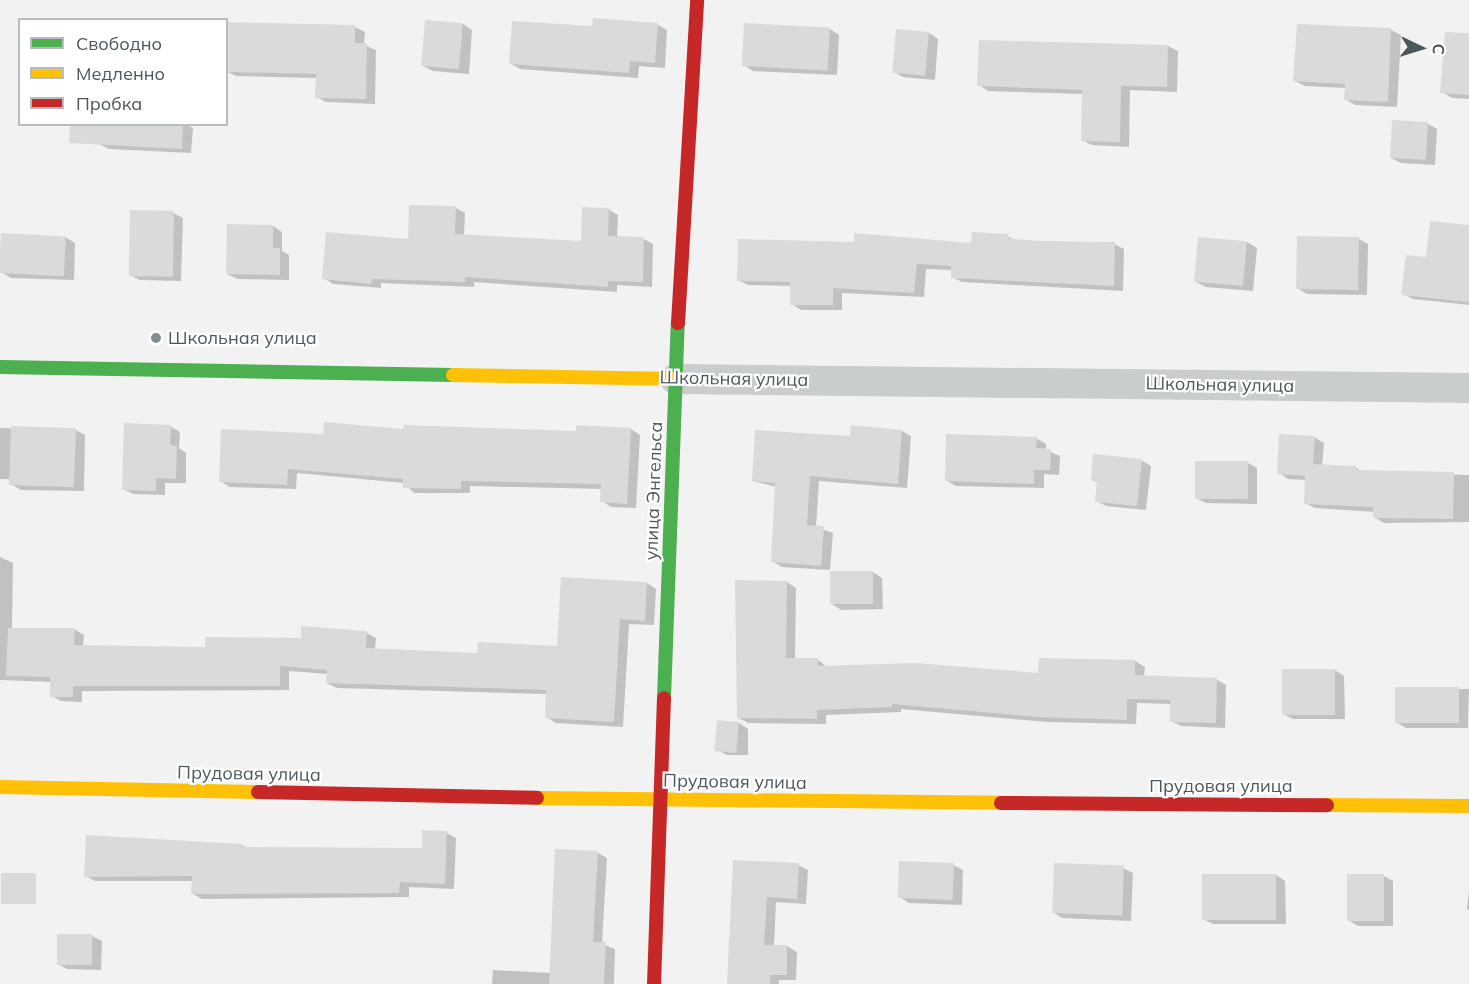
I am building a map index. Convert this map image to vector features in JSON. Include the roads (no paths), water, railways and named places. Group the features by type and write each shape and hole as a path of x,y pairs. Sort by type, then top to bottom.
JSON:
{"street":[{"name":"улица Энгельса","path":"654,984 663,800 675,379 697,0"},
{"name":"Школьная улица","path":"0,367 675,379 1469,388"},
{"name":"Прудовая улица","path":"0,787 663,800 1469,806"}],"place":[{"name":"Школьная улица","path":"156,338"}]}
